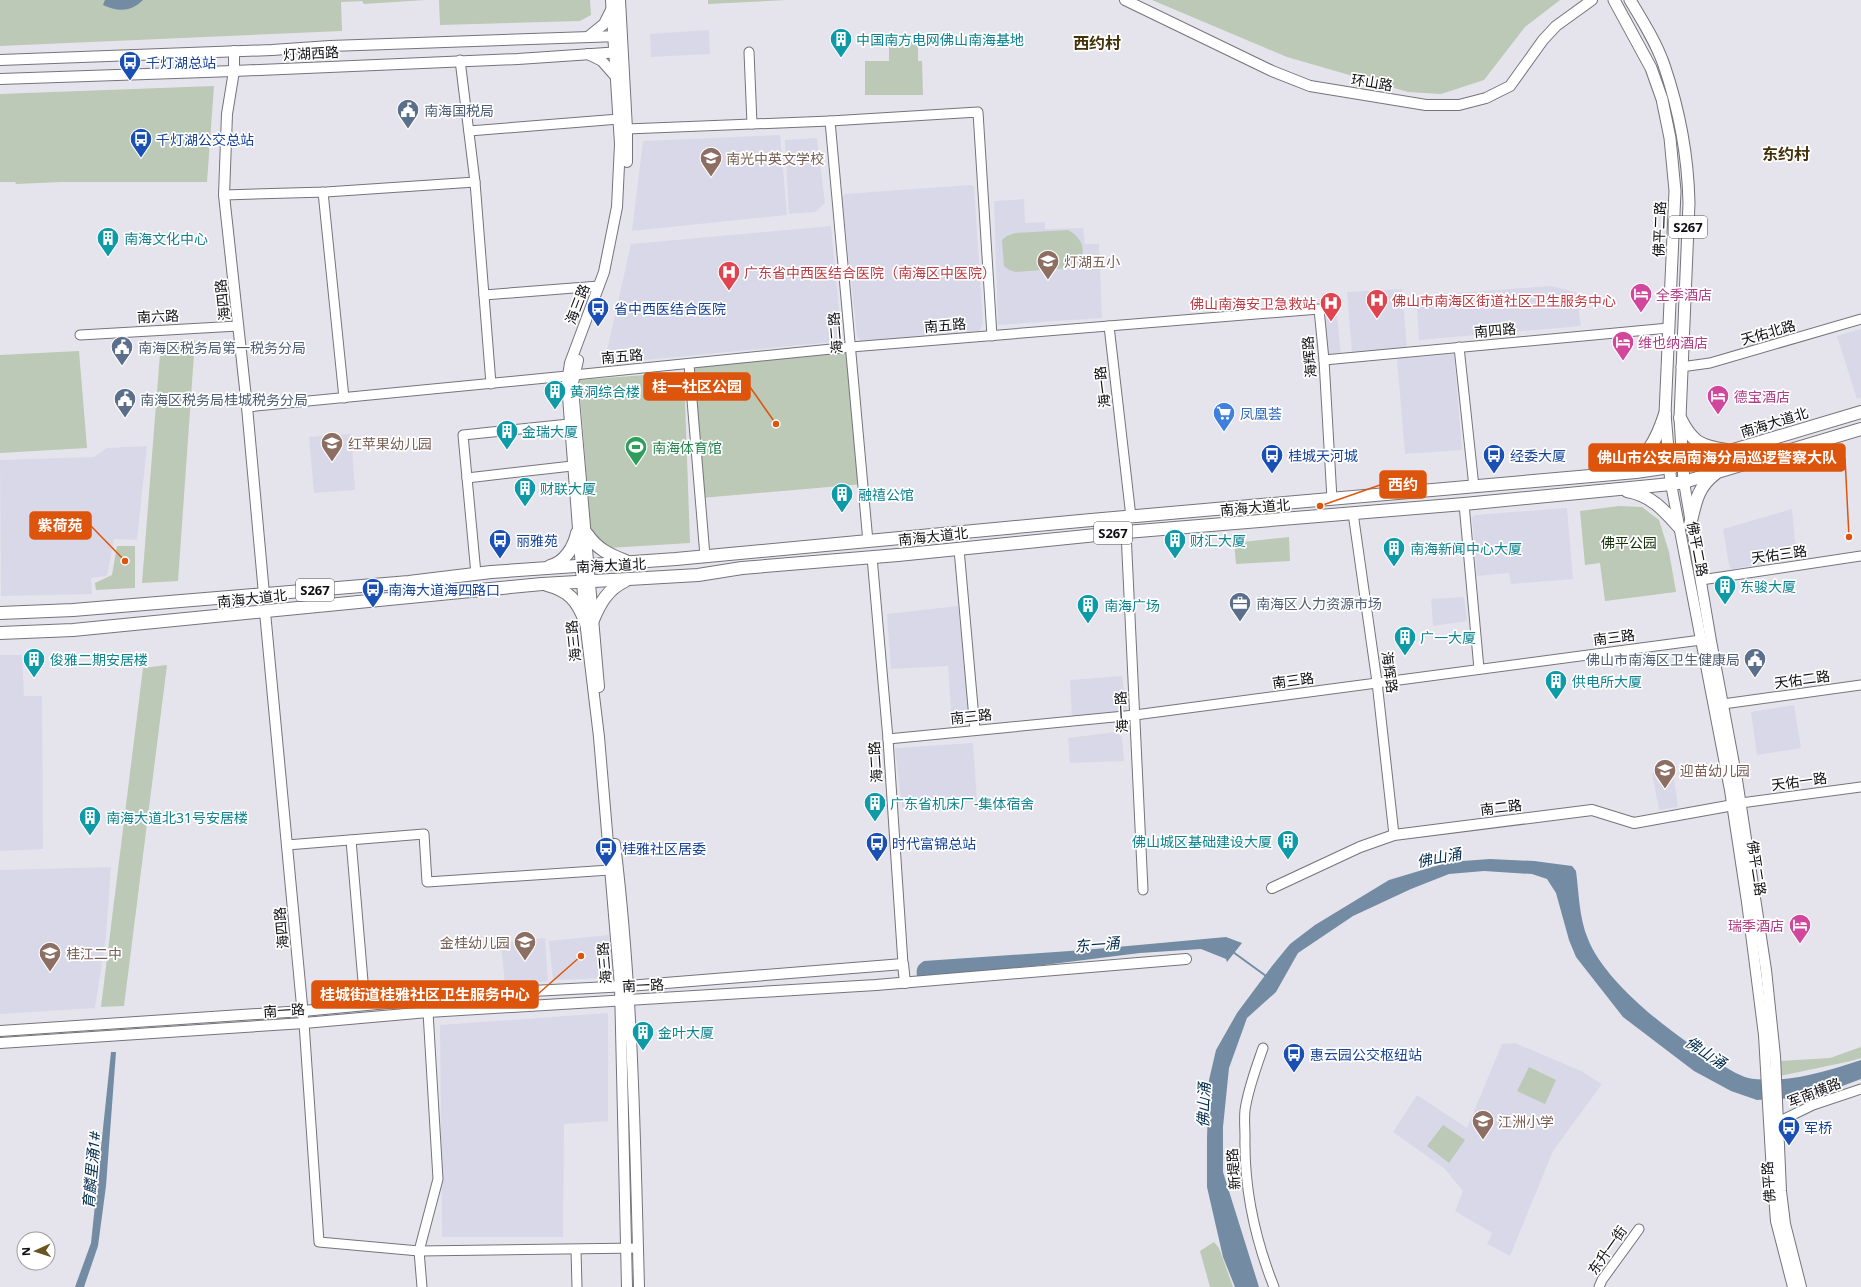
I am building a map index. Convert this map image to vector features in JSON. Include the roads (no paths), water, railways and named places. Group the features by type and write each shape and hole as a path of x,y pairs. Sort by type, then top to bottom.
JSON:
{"highway":[{"name":"南海大道北","path":"0,613 73,610 409,582 541,568 586,566 868,542 1615,474 1683,465 1861,412"},
{"path":"1615,474 1630,468 1650,449 1657,438 1665,414"},
{"path":"1680,418 1686,431 1700,444 1731,450"},
{"name":"南海大道北","path":"0,633 74,630 542,584 698,575 742,568 959,549 1126,532 1464,504 1671,484 1684,482 1861,429"},
{"path":"1616,489 1637,492 1650,498 1684,526 1699,491 1708,480 1721,470"},
{"path":"541,568 555,565 564,558 583,531 592,543 602,551 629,562"},
{"path":"542,584 560,590 569,596 579,604 589,620 606,595 615,586 630,580"}],"main road":[{"name":"环山路","path":"1125,0 1272,71 1310,86 1426,105 1459,105 1486,98 1510,86 1552,30 1592,0"},
{"name":"佛平二路","path":"1614,0 1651,68 1662,99 1670,138 1675,191 1665,414 1669,467 1671,484 1701,580 1723,704 1736,804"},
{"name":"佛平二路","path":"1630,0 1664,64 1683,136 1686,158 1689,203 1680,418 1684,482 1684,526 1701,640 1736,804 1766,970 1771,1073"},
{"name":"海三路","path":"614,2 627,129 625,196 618,237 606,285 570,375 574,400 589,620 610,870 624,986"},
{"path":"588,37 604,24 609,17 614,2"},
{"name":"灯湖西路","path":"0,60 618,36"},
{"name":"海四路","path":"234,51 234,71 227,114 224,195 247,408 264,594"},
{"name":"海三路","path":"583,531 572,466 569,424 570,363 599,286 612,237 617,207 620,178 619,119 616,77 619,52"},
{"name":"灯湖西路","path":"0,79 234,71 619,52"},
{"path":"588,54 602,61 616,77"},
{"name":"海四路","path":"265,612 304,1023"},
{"name":"海三路","path":"589,620 622,905 624,986 639,1287"},
{"name":"南二路","path":"1272,888 1360,847 1394,835 1592,810 1634,823 1736,804"},
{"name":"南一路","path":"0,1043 304,1023 428,1012 905,983 1186,959"},
{"path":"903,964 905,983"},
{"name":"南一路","path":"0,1031 303,1010 494,994 624,986 903,964"},
{"name":"海三路","path":"625,1001 627,1287"},
{"name":"佛平路","path":"1771,1073 1776,1221 1793,1287"},
{"name":"佛平路","path":"1773,1111 1778,1122 1781,1191 1785,1224 1801,1287"}],"street":[{"path":"749,52 752,124"},
{"path":"460,60 475,182 491,384"},
{"path":"627,129 830,121 978,112 992,336"},
{"path":"469,131 619,119"},
{"name":"海二路","path":"830,121 868,542"},
{"path":"224,195 323,192 475,182"},
{"path":"323,192 344,398"},
{"path":"484,295 599,286"},
{"name":"南五路","path":"247,408 851,347 1319,309"},
{"name":"海辉路","path":"1319,309 1324,360 1332,500"},
{"name":"天佑北路","path":"1681,367 1710,363 1861,319"},
{"name":"南六路","path":"80,335 238,326"},
{"name":"海一路","path":"1109,326 1130,517"},
{"name":"南四路","path":"1324,360 1669,328"},
{"path":"1459,347 1474,487"},
{"path":"689,364 705,556"},
{"path":"476,574 463,435 569,424"},
{"path":"467,478 572,466"},
{"path":"1464,504 1479,669"},
{"name":"海辉路","path":"1353,513 1377,682 1394,835"},
{"name":"海一路","path":"1126,532 1143,890"},
{"path":"959,549 975,730"},
{"name":"天佑三路","path":"1701,580 1861,556"},
{"name":"海二路","path":"872,557 888,739 903,964"},
{"name":"南三路","path":"888,739 1135,715 1701,640"},
{"name":"天佑二路","path":"1723,704 1861,685"},
{"name":"天佑一路","path":"1736,804 1861,787"},
{"path":"287,845 424,834 427,882 610,870"},
{"path":"351,840 365,1005"},
{"path":"422,1287 419,1252 438,1179 428,1012"},
{"name":"海四路","path":"304,1023 319,1242 419,1252"},
{"name":"新堤路","path":"1263,1048 1252,1082 1245,1111 1246,1186 1260,1251 1274,1287"},
{"name":"军南横路","path":"1778,1122 1813,1105 1861,1089"},
{"name":"东升一街","path":"1599,1287 1602,1280 1639,1229"},
{"path":"419,1252 638,1248"},
{"path":"576,1250 577,1287"}],"water":[{"path":"105,0 143,0 134,7 119,10 103,5"},
{"path":"1490,859 1534,861 1572,866 1576,871 1581,914 1585,931 1597,957 1610,974 1644,1009 1683,1040 1727,1068 1749,1078 1768,1080 1795,1078 1809,1075 1861,1060 1861,1079 1829,1091 1795,1098 1757,1100 1731,1091 1694,1071 1623,1017 1576,957 1569,940 1556,893 1547,879 1532,874 1484,871 1449,874 1411,889 1353,916 1298,953 1276,992 1247,1018 1229,1068 1223,1127 1223,1172 1259,1287 1235,1287 1223,1257 1207,1187 1207,1138 1209,1080 1216,1050 1237,1013 1290,944 1315,925 1389,880 1449,862"},
{"path":"1226,937 1242,943 1227,962 1226,959 1201,949 1140,953 1044,965 917,977 918,968 924,961 1084,950"},
{"path":"111,1052 116,1052 106,1186 98,1246 84,1287 75,1287 91,1243"}],"waterway":[{"name":"东一涌","path":"1233,952 1266,976"}],"place":[{"name":"中国南方电网佛山南海基地","path":"841,58"},
{"name":"千灯湖总站","path":"130,82"},
{"name":"南海国税局","path":"408,130"},
{"name":"千灯湖公交总站","path":"141,158"},
{"name":"南光中英文学校","path":"711,178"},
{"name":"南海文化中心","path":"108,258"},
{"name":"灯湖五小","path":"1048,280"},
{"name":"广东省中西医结合医院（南海区中医院）","path":"729,292"},
{"name":"全季酒店","path":"1641,314"},
{"name":"佛山市南海区街道社区卫生服务中心","path":"1377,320"},
{"name":"佛山南海安卫急救站","path":"1331,322"},
{"name":"省中西医结合医院","path":"598,328"},
{"name":"维也纳酒店","path":"1623,362"},
{"name":"南海区税务局第一税务分局","path":"122,366"},
{"name":"黄洞综合楼","path":"555,410"},
{"name":"德宝酒店","path":"1718,416"},
{"name":"南海区税务局桂城税务分局","path":"125,418"},
{"name":"桂一社区公园","path":"776,424"},
{"name":"凤凰荟","path":"1224,432"},
{"name":"金瑞大厦","path":"507,450"},
{"name":"红苹果幼儿园","path":"332,462"},
{"name":"南海体育馆","path":"636,466"},
{"name":"桂城天河城","path":"1272,474"},
{"name":"经委大厦","path":"1494,474"},
{"name":"西约","path":"1320,506"},
{"name":"财联大厦","path":"525,508"},
{"name":"融禧公馆","path":"842,514"},
{"name":"佛山市公安局南海分局巡逻警察大队","path":"1849,537"},
{"name":"丽雅苑","path":"500,560"},
{"name":"财汇大厦","path":"1175,560"},
{"name":"紫荷苑","path":"125,561"},
{"name":"南海新闻中心大厦","path":"1394,568"},
{"name":"东骏大厦","path":"1725,606"},
{"name":"南海大道海四路口","path":"373,608"},
{"name":"南海区人力资源市场","path":"1240,622"},
{"name":"南海广场","path":"1088,624"},
{"name":"广一大厦","path":"1405,656"},
{"name":"俊雅二期安居楼","path":"34,678"},
{"name":"佛山市南海区卫生健康局","path":"1755,678"},
{"name":"供电所大厦","path":"1556,700"},
{"name":"迎苗幼儿园","path":"1665,790"},
{"name":"广东省机床厂-集体宿舍","path":"875,822"},
{"name":"南海大道北31号安居楼","path":"90,836"},
{"name":"佛山城区基础建设大厦","path":"1288,860"},
{"name":"时代富锦总站","path":"877,862"},
{"name":"桂雅社区居委","path":"606,868"},
{"name":"瑞季酒店","path":"1800,944"},
{"name":"桂城街道桂雅社区卫生服务中心","path":"581,956"},
{"name":"金桂幼儿园","path":"525,962"},
{"name":"桂江二中","path":"50,972"},
{"name":"金叶大厦","path":"643,1052"},
{"name":"惠云园公交枢纽站","path":"1294,1074"},
{"name":"江洲小学","path":"1483,1140"},
{"name":"军桥","path":"1789,1146"}],"district":[{"name":"西约村","path":"1097,43"},
{"name":"东约村","path":"1786,154"}],"park label":[{"name":"佛平公园","path":"1629,542"}],"water label":[{"name":"佛山涌","path":"1439,857"},
{"name":"佛山涌","path":"1706,1052"},
{"name":"佛山涌","path":"1203,1105"},
{"name":"育麟里涌1#","path":"91,1170"}]}
